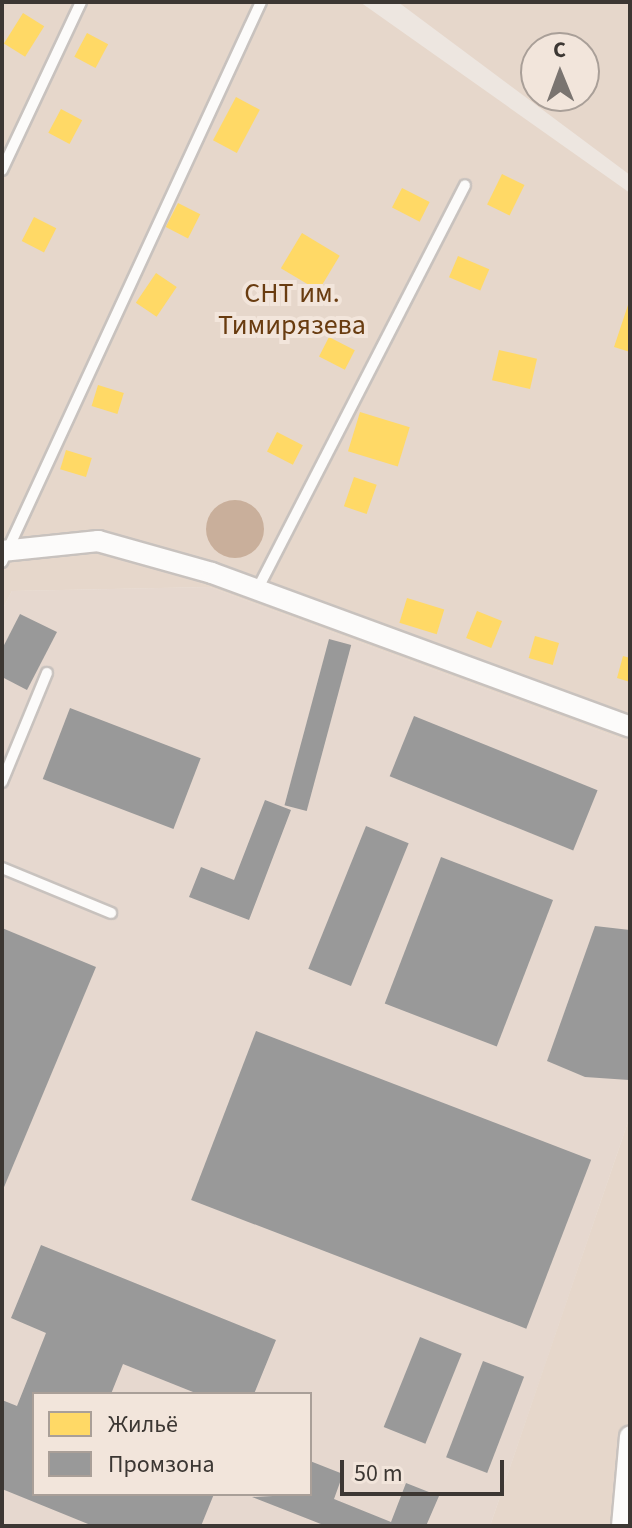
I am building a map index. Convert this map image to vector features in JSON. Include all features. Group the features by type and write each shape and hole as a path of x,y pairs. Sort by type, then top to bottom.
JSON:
{"street":[{"path":"3,556 98,541 257,590 630,727"},
{"path":"622,1526 630,1436"}],"lane":[{"path":"2,170 81,2"},
{"path":"3,556 261,2"},
{"path":"257,590 465,185"},
{"path":"2,782 47,673"},
{"path":"2,868 111,913"}],"shaded area":[{"path":"235,500 256,508 264,529 256,550 235,558 214,550 206,529 214,508"},
{"path":"210,587 630,742 630,1116 490,1526 2,1526 2,610 12,591"}],"green space":[{"name":"СНТ им. Тимирязева","path":"2,2 360,2 630,193 630,742 210,587 12,591 2,610"},
{"path":"398,2 630,2 630,175 546,112 600,112 600,32 520,32 520,93"},
{"path":"630,1116 630,1526 490,1526 543,1370"}],"building: Жильё":[{"path":"23,13 44,26 25,57 4,44"},
{"path":"87,33 108,44 96,68 74,57"},
{"path":"236,97 260,110 237,153 213,140"},
{"path":"61,109 82,120 70,144 48,133"},
{"path":"502,174 524,185 510,216 487,205"},
{"path":"402,188 430,202 420,222 392,208"},
{"path":"178,203 200,214 188,238 166,227"},
{"path":"34,217 56,228 44,252 22,241"},
{"path":"302,233 340,256 319,291 281,268"},
{"path":"458,256 489,269 480,290 449,277"},
{"path":"156,273 177,287 157,317 136,303"},
{"path":"630,299 630,352 614,347"},
{"path":"329,337 355,350 345,370 319,357"},
{"path":"499,350 537,359 530,389 492,380"},
{"path":"98,385 124,393 117,414 92,406"},
{"path":"360,412 410,427 398,466 348,451"},
{"path":"277,432 303,445 293,465 267,452"},
{"path":"66,450 92,458 86,477 60,469"},
{"path":"354,477 377,485 367,514 344,506"},
{"path":"407,598 444,609 437,634 399,623"},
{"path":"477,611 502,621 491,648 466,638"},
{"path":"535,636 559,643 553,665 529,658"},
{"path":"623,656 630,658 630,682 617,678"}],"building: Промзона":[{"path":"20,614 57,632 27,690 2,677 2,649"},
{"path":"329,639 351,645 307,811 284,805"},
{"path":"70,708 201,758 173,829 43,779"},
{"path":"414,716 598,790 573,850 390,776"},
{"path":"265,800 291,810 249,920 189,897 201,867 234,880"},
{"path":"366,826 409,843 351,986 308,969"},
{"path":"441,857 553,900 497,1047 385,1004"},
{"path":"595,926 630,930 629,1080 585,1077 547,1061"},
{"path":"2,928 96,967 2,1192"},
{"path":"256,1031 591,1160 526,1329 191,1200"},
{"path":"41,1245 276,1340 255,1392 193,1392 123,1364 112,1392 32,1392 32,1496 213,1496 201,1526 93,1526 2,1489 2,1400 17,1406 46,1333 11,1318"},
{"path":"420,1337 462,1354 425,1444 384,1427"},
{"path":"483,1361 524,1377 487,1473 446,1457"},
{"path":"312,1462 343,1474 334,1499 391,1522 406,1483 439,1496 426,1526 326,1526 252,1497 312,1496"}]}
